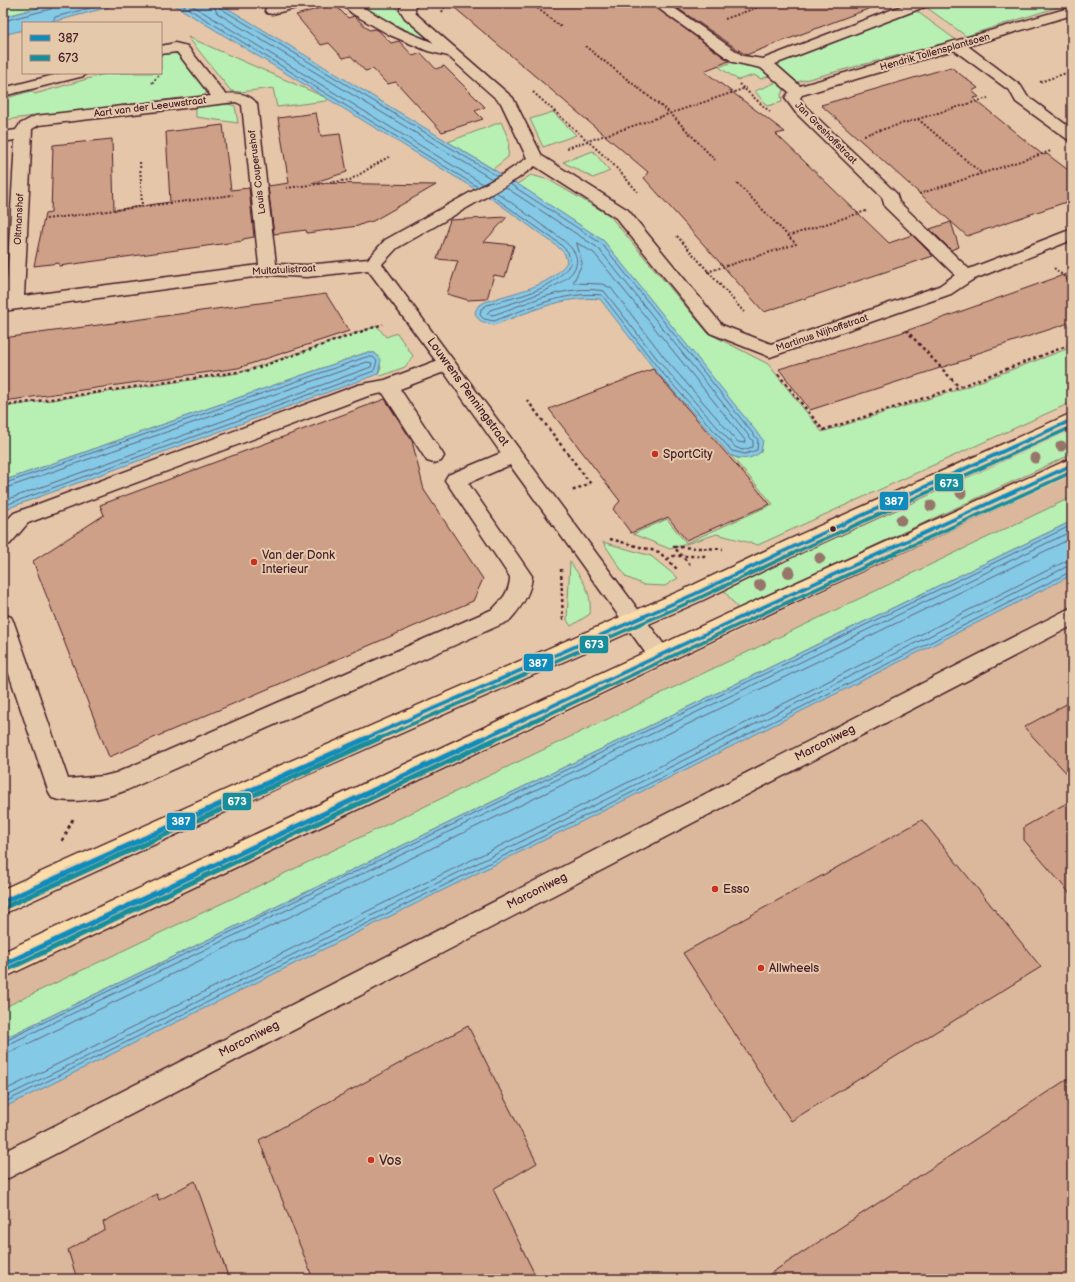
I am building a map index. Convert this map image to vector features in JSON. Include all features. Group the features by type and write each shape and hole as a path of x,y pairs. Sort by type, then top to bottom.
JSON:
{"main road":[{"path":"3,902 287,773 633,622 795,546 1072,420"},
{"path":"3,965 1072,464"}],"street":[{"path":"272,10 299,3"},
{"path":"347,3 381,23 424,45 454,54"},
{"path":"373,264 391,244 475,198 511,176 534,159 508,101 410,15 407,10 408,3"},
{"path":"658,3 738,59 745,62 764,63 898,6 922,3"},
{"name":"Hendrik Tollensplantsoen","path":"797,92 958,46 1072,11"},
{"path":"958,46 1016,89 1021,99 1072,136"},
{"name":"Aart van der Leeuwstraat","path":"162,50 175,47 182,49 221,99"},
{"name":"Jan Greshoffstraat","path":"764,63 797,92 792,98 796,104 890,196 891,203 966,276"},
{"path":"3,92 75,74"},
{"name":"Louis Couperushof","path":"221,99 238,98 245,100 249,104 268,269"},
{"name":"Aart van der Leeuwstraat","path":"23,134 25,127 35,122 221,99"},
{"path":"3,137 23,134"},
{"name":"Oltmanshof","path":"9,304 19,222 23,134"},
{"name":"Martinus Nijhoffstraat","path":"534,159 622,214 716,330 770,351 945,290 966,276 1072,234"},
{"name":"Multatulistraat","path":"9,304 268,269 307,271 373,264"},
{"name":"Louwrens Penningstraat","path":"373,264 448,364 633,622 660,656"},
{"path":"3,538 21,518 365,390 388,386 448,364"},
{"path":"388,386 434,456"},
{"path":"3,624 60,790 89,788 119,783 501,615 512,603 522,585 521,576 455,480 514,455"},
{"name":"Marconiweg","path":"3,1167 1072,616"}],"path":[{"path":"442,3 446,6"},
{"path":"442,12 449,3"},
{"path":"531,3 561,27"},
{"path":"696,30 770,3"},
{"path":"585,46 670,113 715,160"},
{"path":"836,144 1072,71"},
{"path":"534,159 780,76"},
{"path":"530,89 588,141 642,197"},
{"path":"918,119 982,173"},
{"path":"788,236 1056,149"},
{"path":"19,222 350,180 390,156"},
{"path":"140,162 142,206"},
{"path":"677,282 796,244 737,183"},
{"path":"672,231 746,315"},
{"path":"1052,266 1072,283"},
{"path":"888,310 958,387"},
{"path":"3,406 251,370 383,323 390,333 418,323"},
{"path":"770,351 771,365 823,430 958,387 1072,344"},
{"path":"527,400 590,483"},
{"path":"606,537 659,552 673,564 695,594"},
{"path":"59,846 89,788"}],"shaded area":[{"path":"1072,474 1072,1279 3,1279 3,979"}],"green space":[{"path":"3,3 57,3 3,17"},
{"path":"359,3 397,3 396,8 433,44 373,13"},
{"path":"937,3 1071,3 966,36 926,7"},
{"path":"915,10 956,40 797,82 774,64"},
{"path":"188,37 329,99 326,101 277,107 273,88 240,92 231,91"},
{"path":"162,54 179,54 207,91 205,95 3,120 3,99 31,91 35,94 105,74 162,74"},
{"path":"735,61 746,66 760,66 769,76 761,79 754,75 738,80 719,67"},
{"path":"777,82 785,89 781,94 782,102 767,106 755,91"},
{"path":"228,104 235,106 238,123 196,117 196,107"},
{"path":"553,112 576,135 543,147 530,119"},
{"path":"501,122 509,140 508,157 493,169 448,142"},
{"path":"593,151 610,171 593,178 563,162"},
{"path":"531,175 549,180 609,215 708,333 768,364 822,432 960,389 1072,347 1072,402 758,545 717,534 670,549 633,534 667,519 686,543 773,504 730,455 740,459 604,241 517,184"},
{"path":"377,326 386,337 397,333 413,356 405,367 381,376 378,374 381,367 375,353 365,353 3,481 3,407 239,373"},
{"path":"1072,429 1072,454 738,609 723,589"},
{"path":"1072,497 1072,521 3,1039 3,1008"},
{"path":"603,542 651,556 678,578 665,586 644,585 626,577"},
{"path":"570,562 586,586 590,599 590,614 571,626 567,620"}],"water":[{"path":"57,3 124,3 53,22 22,22 22,30 3,35 3,17"},
{"path":"171,3 219,3 524,188 604,241 763,440 761,452 750,458 738,458 730,455 655,370 600,299 586,298 559,302 494,325 480,320 475,312 478,306 485,302 530,288 551,278 560,271 567,262 565,254 557,246 498,203"},
{"path":"365,353 375,353 381,360 378,374 3,510 3,481"},
{"path":"1072,521 1072,575 609,808 3,1108 3,1039"}],"building":[{"path":"449,3 650,3 729,61 704,71 785,132 776,134 889,243 912,235 933,256 764,312 644,178 648,172"},
{"path":"670,3 875,3 876,6 746,55"},
{"path":"334,4 348,18 354,16 369,30 376,29 379,31 391,43 399,41 413,56 421,53 436,69 444,66 485,107 475,111 483,119 442,132 396,82 387,84 373,69 365,71 351,56 343,58 329,43 321,45 296,15"},
{"path":"951,67 978,88 972,91 979,97 973,98 1043,155 1047,154 1072,173 1072,200 967,236 821,105"},
{"path":"316,113 321,136 340,134 347,172 312,183 436,185 373,221 358,226 307,233 306,230 274,234 268,186 289,183 278,118"},
{"path":"223,125 231,190 249,188 254,237 243,239 243,241 59,266 59,263 34,266 45,214 51,213 53,145 112,139 114,210 170,202 166,132"},
{"path":"507,217 484,242 514,245 505,277 494,275 487,299 468,300 447,294 458,261 437,259 450,220"},
{"path":"951,222 959,247 951,250 930,229"},
{"path":"1072,272 1072,322 969,356 971,358 810,410 779,369 900,333"},
{"path":"326,294 349,331 238,368 4,401 3,338"},
{"path":"653,369 770,504 686,540 668,517 631,533 613,509 620,501 549,409"},
{"path":"385,399 412,441 424,490 483,579 473,601 109,757 33,561 104,515 100,505"},
{"path":"1072,701 1072,779 1024,727"},
{"path":"1072,800 1072,896 1024,840 1024,827"},
{"path":"922,820 1041,967 791,1121 683,953"},
{"path":"468,1026 537,1163 493,1189 537,1279 313,1279 259,1140"},
{"path":"1072,1076 1072,1279 762,1279"},
{"path":"195,1181 229,1279 77,1279 68,1250 105,1229 103,1222 157,1194 159,1200"}],"transit line":[{"name":"387","path":"3,902 287,773 695,594 795,546 1072,420"},
{"name":"673","path":"5,907 289,778 697,599 798,551 1072,427"},
{"name":"387","path":"3,965 735,620 1072,465"},
{"name":"673","path":"6,970 738,625 1072,472"}],"place":[{"name":"SportCity","path":"655,454"},
{"name":"Van der Donk Interieur","path":"254,562"},
{"name":"Esso","path":"715,889"},
{"name":"Allwheels","path":"761,968"},
{"name":"Vos","path":"371,1160"}]}
